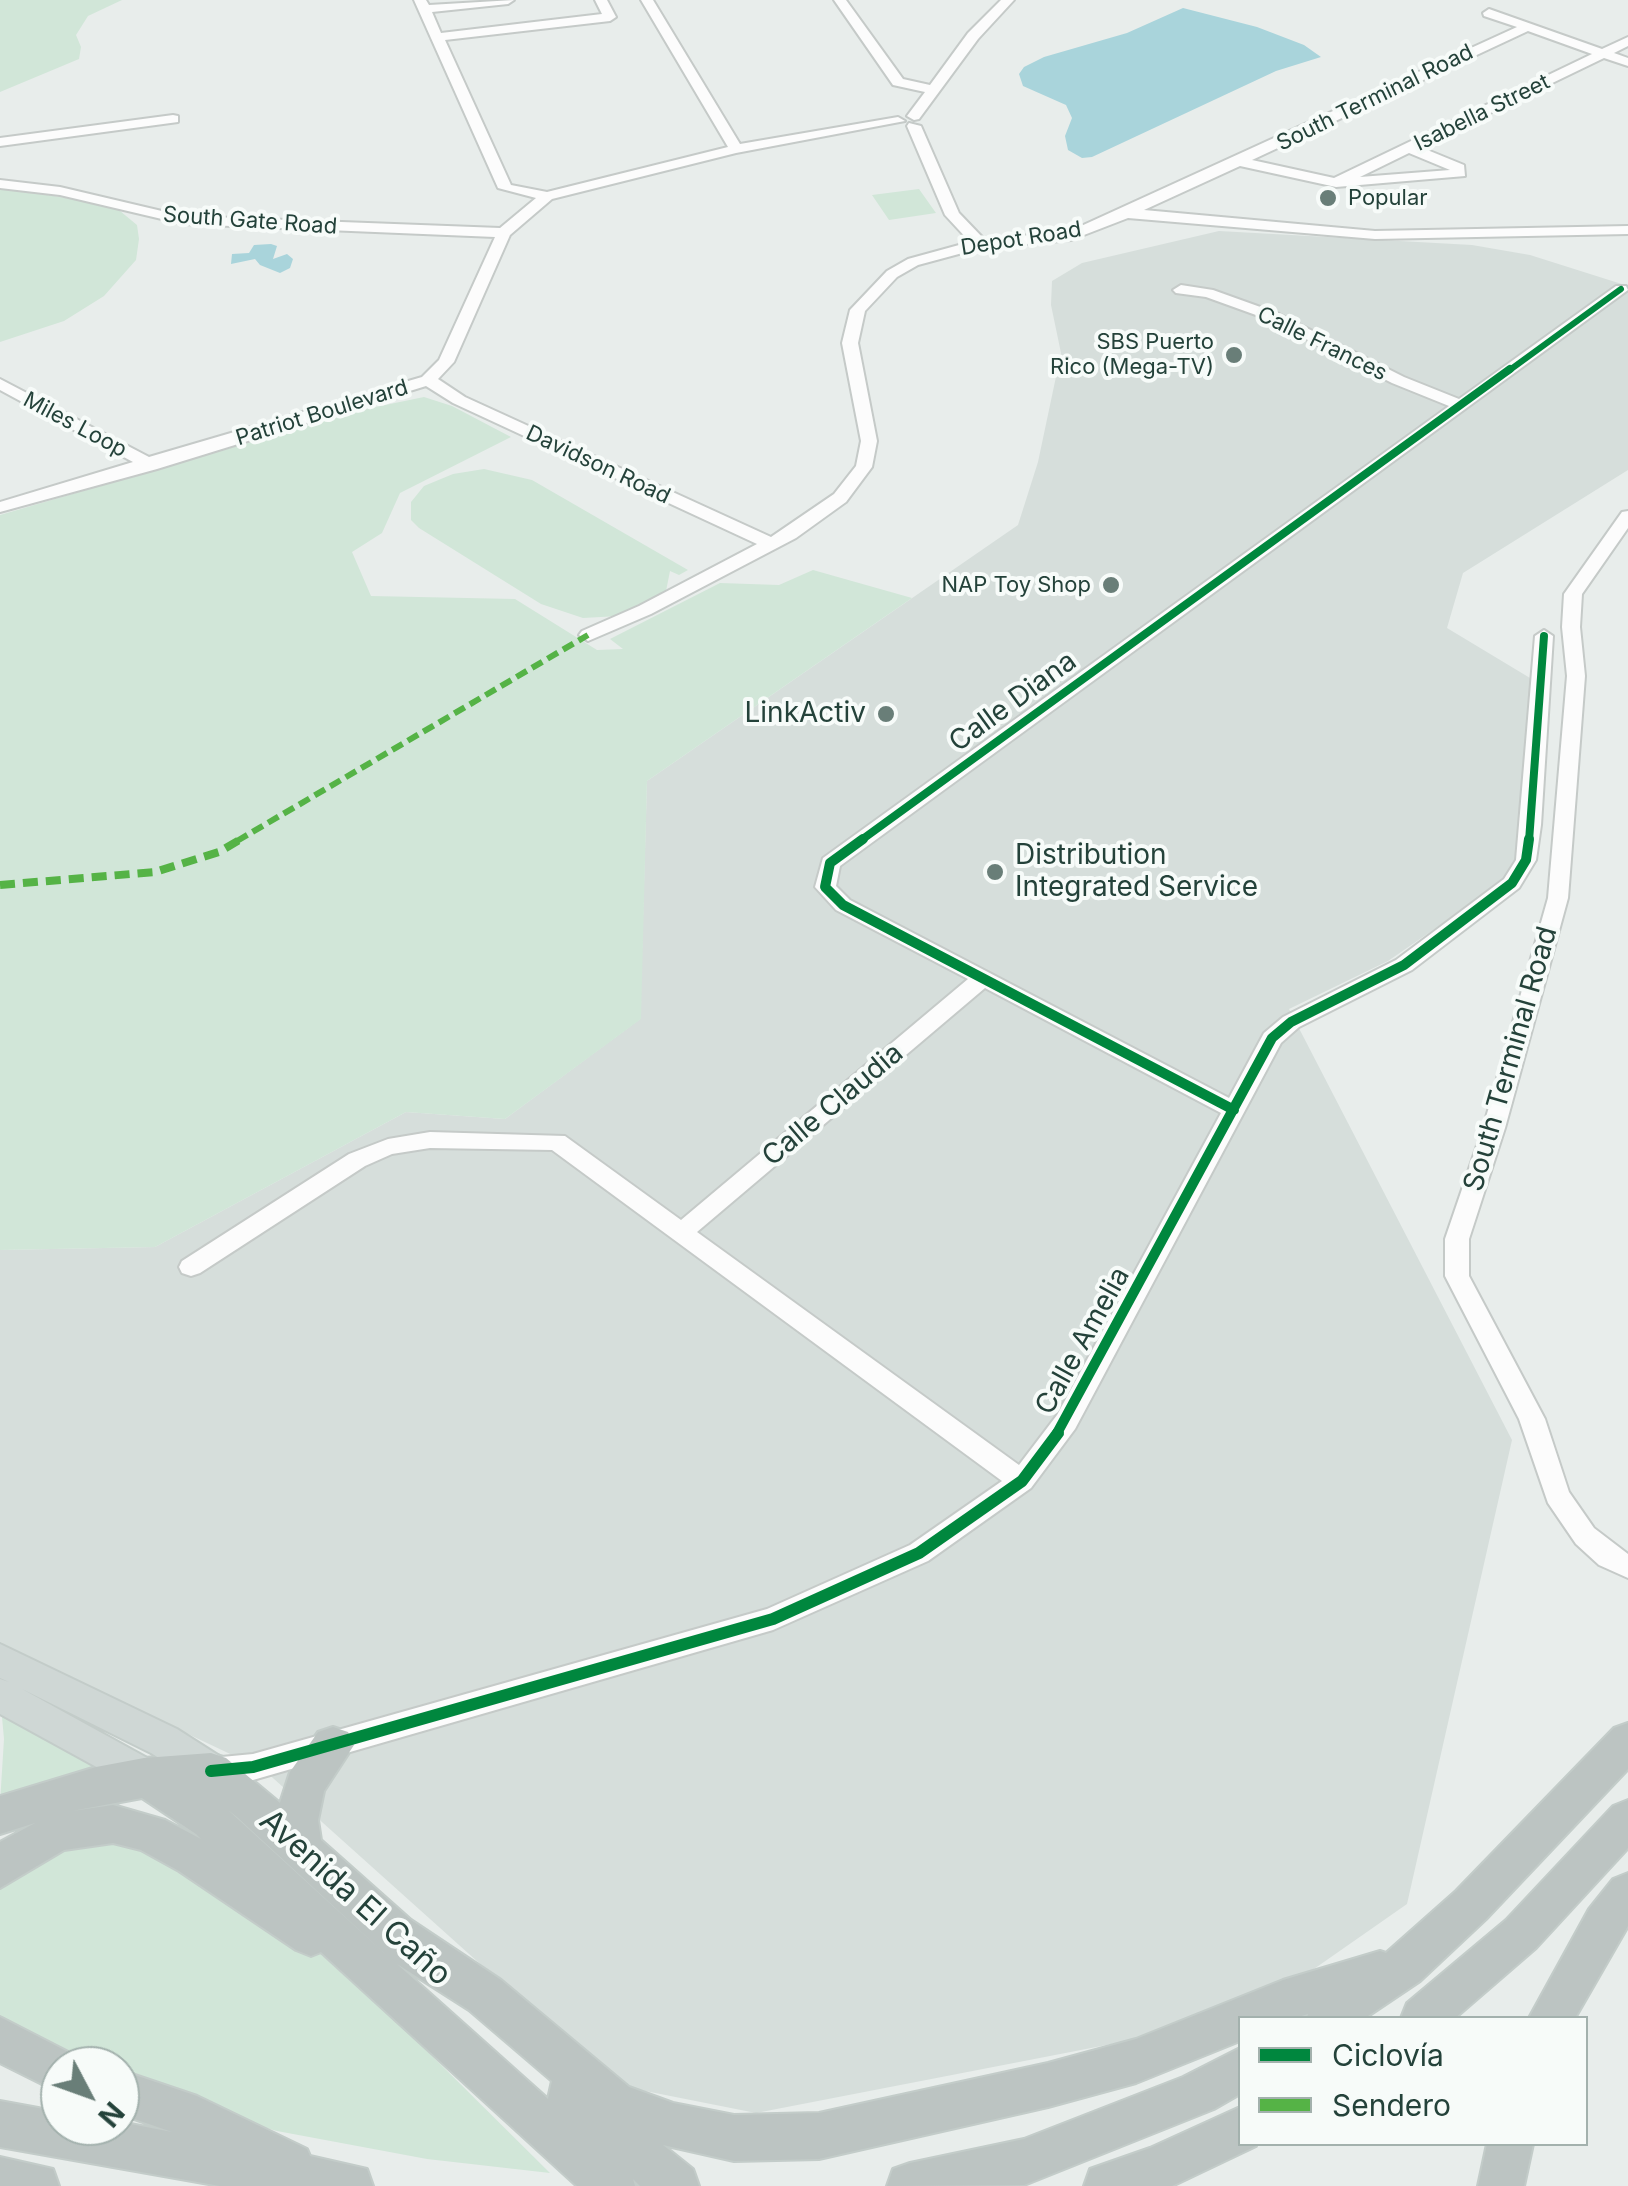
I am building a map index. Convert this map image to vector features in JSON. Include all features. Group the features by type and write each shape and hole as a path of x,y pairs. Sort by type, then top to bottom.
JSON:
{"highway":[{"path":"1332,2016 1404,1966 1471,1905 1628,1741"},
{"path":"302,1850 297,1820 305,1784 333,1745"},
{"path":"0,1814 61,1794 144,1776 211,1771"},
{"name":"Avenida El Caño","path":"211,1771 597,2120 676,2186"},
{"name":"Avenida El Caño","path":"144,1776 211,1821 426,2022 612,2186"},
{"path":"1425,2016 1520,1934 1628,1819"},
{"path":"0,1870 18,1852 77,1826 113,1824 150,1833 253,1895 309,1934 350,1972 426,2022"},
{"path":"1552,2016 1604,1923 1628,1893"},
{"path":"396,1935 485,1995 614,2104 673,2126 734,2138 819,2136 1048,2086 1136,2062 1238,2021"},
{"path":"1249,2016 1283,2001 1404,1966"},
{"path":"0,2039 40,2061"},
{"path":"910,2186 1024,2162 1108,2131 1238,2071"},
{"path":"140,2099 181,2112 336,2183"},
{"path":"0,2124 336,2183"},
{"path":"1107,2186 1158,2168 1238,2131"},
{"path":"1500,2186 1510,2146"},
{"path":"0,2180 36,2186"}],"main road":[{"name":"Avenida El Caño","path":"0,1660 164,1741 211,1771"},
{"name":"Avenida El Caño","path":"0,1695 144,1776"}],"street":[{"path":"508,0 422,4 505,188 524,212"},
{"path":"438,37 610,17 601,0"},
{"path":"647,0 736,149"},
{"path":"840,0 898,82 933,90"},
{"path":"980,244 952,216 908,121 973,36 1008,0"},
{"path":"1514,2 1489,13 1628,62"},
{"name":"South Terminal Road","path":"1126,214 1526,27"},
{"name":"Isabella Street","path":"1336,183 1628,41"},
{"path":"0,142 173,120"},
{"name":"Patriot Boulevard","path":"0,507 428,380 446,362 508,229 546,196 736,149 908,121"},
{"path":"1242,162 1336,183 1460,173 1459,168 1410,148"},
{"name":"South Gate Road","path":"0,184 60,190 183,220 508,229"},
{"path":"505,188 546,196"},
{"name":"Depot Road","path":"588,635 771,544 840,498 864,467 869,441 850,343 858,310 892,274 942,253 980,244 1071,236 1126,214 1376,235 1628,230"},
{"name":"Calle Diana","path":"1234,1110 842,905 825,887 830,862 1621,289"},
{"name":"Calle Frances","path":"1181,290 1208,294 1272,316 1398,380 1461,405"},
{"name":"Davidson Road","path":"428,380 460,400 771,544"},
{"name":"Miles Loop","path":"0,384 150,465"},
{"name":"South Terminal Road","path":"1628,516 1573,594 1571,628 1576,676 1558,898 1494,1128 1457,1239 1457,1276 1532,1419 1557,1496 1585,1536 1608,1556 1628,1566"},
{"name":"Calle Amelia","path":"211,1771 253,1767 773,1619 919,1553 1022,1482 1066,1422 1272,1038 1290,1022 1404,965 1512,883 1526,860 1531,825 1544,636"},
{"name":"Calle Claudia","path":"683,1230 982,980"},
{"path":"191,1267 358,1160 388,1146 430,1140 557,1142 683,1230 1022,1482"}],"shaded area":[{"path":"1219,231 1472,245 1530,255 1628,286 1628,470 1463,573 1447,628 1535,681 1524,844 1507,879 1388,961 1289,1009 1512,1440 1407,1904 1301,1978 1184,2030 756,2113 615,2085 264,1770 0,1645 0,1250 155,1247 406,1112 505,1119 640,1019 647,781 1018,525 1038,462 1061,353 1051,305 1052,281 1082,263"}],"green space":[{"path":"0,0 122,0 88,16 76,35 81,47 79,59 0,92"},
{"path":"0,187 114,206 137,225 139,239 136,260 104,296 64,321 0,342"},
{"path":"919,189 936,213 889,220 872,195"},
{"path":"424,397 452,406 511,437 400,493 382,533 352,552 371,596 515,599 597,650 623,649 610,639 720,583 779,585 813,570 912,598 647,781 641,1019 505,1119 406,1112 155,1247 0,1250 0,515 361,410"},
{"path":"484,469 532,480 688,570 679,575 670,571 666,591 657,599 619,616 583,618 541,604 411,520 411,502 424,486 453,474"},
{"path":"1,1706 109,1771 0,1803 4,1739"},
{"path":"123,1837 314,1948 420,2044 550,2173 427,2159 277,2131 195,2109 140,2090 140,2046 40,2048 0,2025 0,1889 17,1872 69,1842"}],"water":[{"path":"1183,8 1257,27 1304,45 1321,57 1276,71 1092,157 1082,158 1068,150 1065,136 1072,118 1066,105 1023,86 1019,74 1024,67 1044,57 1127,33"},
{"path":"254,245 277,246 273,259 287,254 293,259 290,268 280,273 255,259 231,264 232,254 249,253"}],"marked path":[{"path":"0,885 155,872 219,852 446,715 588,635"}],"cycle path":[{"path":"1234,1110 843,905 825,887 830,863 1621,289"},
{"path":"211,1771 253,1767 773,1619 919,1553 1022,1481 1066,1422 1272,1038 1291,1022 1404,965 1512,883 1526,860 1531,825 1544,636"}],"place":[{"name":"Popular","path":"1328,198"},
{"name":"SBS Puerto Rico (Mega-TV)","path":"1234,355"},
{"name":"NAP Toy Shop","path":"1111,585"},
{"name":"LinkActiv","path":"886,714"},
{"name":"Distribution Integrated Service","path":"995,872"}]}
